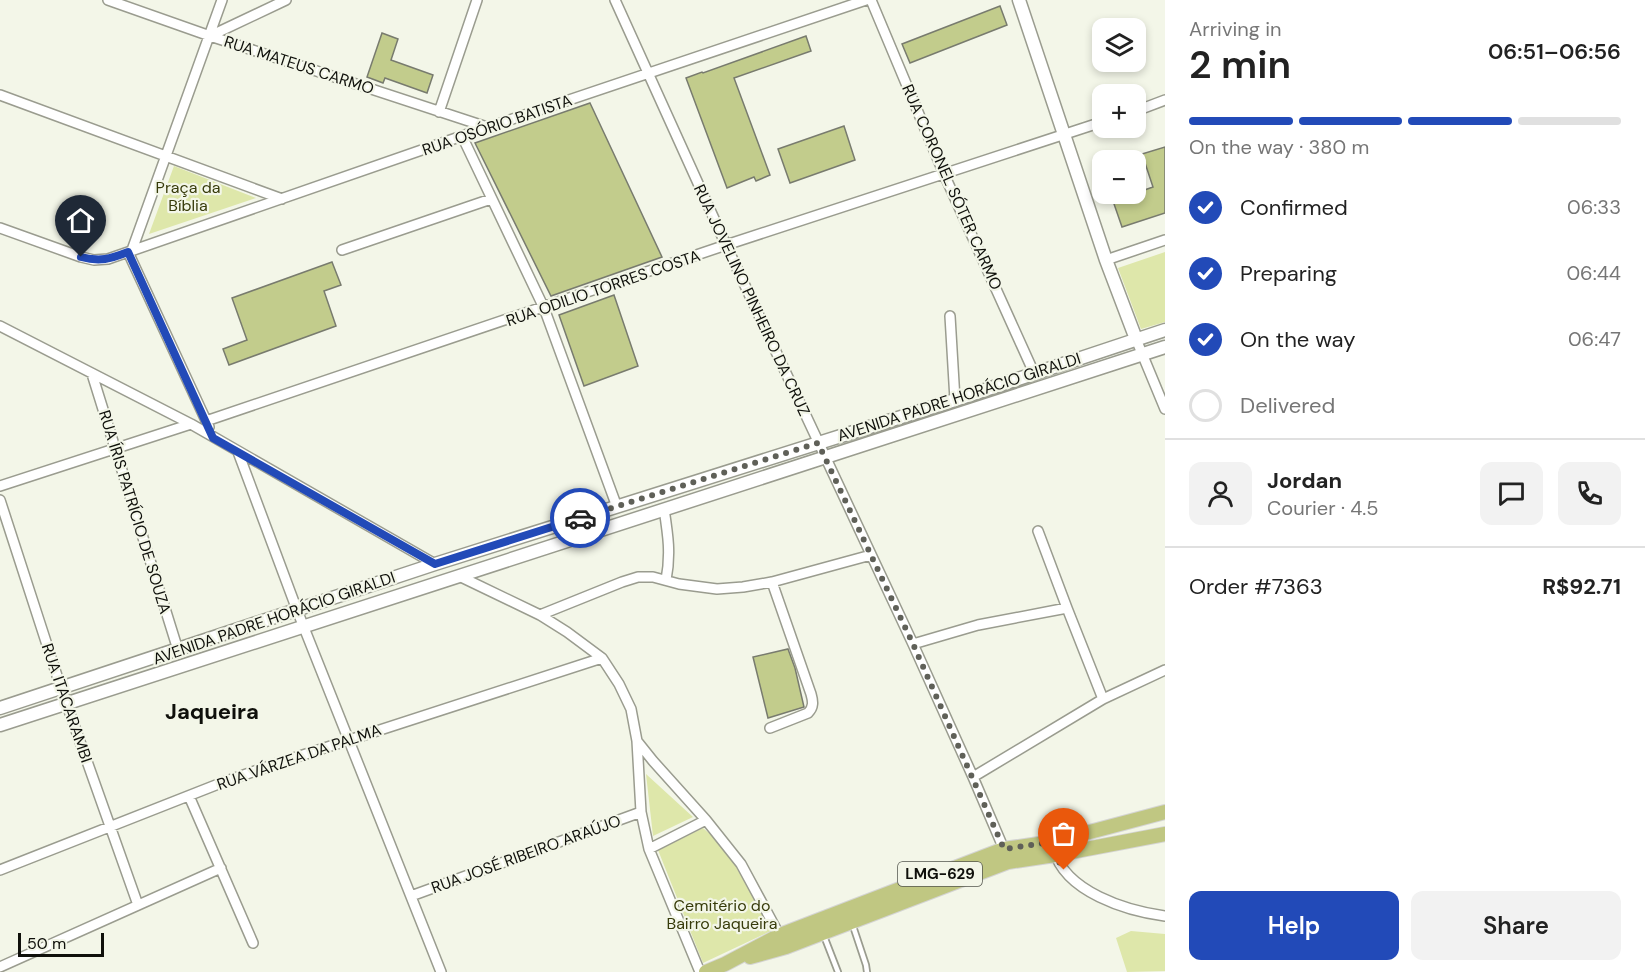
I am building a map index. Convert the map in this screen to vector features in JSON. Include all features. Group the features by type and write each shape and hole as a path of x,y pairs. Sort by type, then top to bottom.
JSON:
{"main road":[{"name":"LMG-629","path":"712,970 1006,856 1053,849 1165,814"},
{"path":"1053,849 1165,834"},
{"name":"LMG-629","path":"783,941 823,934 1006,856"}],"street":[{"name":"RUA MATEUS CARMO","path":"108,0 490,128"},
{"path":"213,438 130,251 222,0"},
{"path":"210,36 286,0"},
{"path":"439,112 477,0"},
{"name":"RUA JOVELINO PINHEIRO DA CRUZ","path":"615,0 726,245 913,644 1006,856"},
{"name":"RUA OSÓRIO BATISTA","path":"0,228 81,257 94,260 108,259 462,136 866,0"},
{"name":"RUA CORONEL SÓTER CARMO","path":"872,0 944,174 1034,373"},
{"path":"1019,0 1106,260 1165,409"},
{"path":"0,95 282,198"},
{"path":"1146,107 1165,100"},
{"name":"RUA ODILIO TORRES COSTA","path":"206,421 726,245 1092,125"},
{"path":"462,136 544,308 617,507"},
{"path":"342,250 491,199"},
{"path":"1106,260 1165,240"},
{"path":"950,316 955,400"},
{"path":"0,326 191,424 435,564"},
{"name":"AVENIDA PADRE HORÁCIO GIRALDI","path":"0,708 435,564 955,400 1165,330"},
{"name":"AVENIDA PADRE HORÁCIO GIRALDI","path":"0,725 1165,347"},
{"name":"RUA ÍRIS PATRÍCIO DE SOUZA","path":"92,374 178,650"},
{"path":"0,486 191,424"},
{"path":"238,452 297,610 441,972"},
{"name":"RUA ITACARAMBI","path":"0,500 61,688 138,904"},
{"path":"664,509 670,549 666,580"},
{"path":"1038,531 1103,699"},
{"path":"540,615 638,577 653,577 694,587 717,589 743,587 772,582 870,555"},
{"path":"459,576 540,615 567,632 602,658 620,684 631,709 638,741 641,812 649,849 712,970"},
{"path":"770,728 808,713 813,703 772,582"},
{"path":"913,644 978,625 1067,608"},
{"name":"RUA VÁRZEA DA PALMA","path":"0,870 272,765 602,658"},
{"path":"973,777 1103,699 1165,670"},
{"path":"638,741 653,761 706,819 741,864 783,941"},
{"path":"189,796 253,943"},
{"name":"RUA JOSÉ RIBEIRO ARAÚJO","path":"411,896 641,812"},
{"path":"649,849 706,819"},
{"path":"1053,849 1064,870 1075,882 1099,897 1125,908 1165,916"},
{"path":"0,967 221,868"}],"lane":[{"path":"852,922 867,972"},
{"path":"823,934 838,972"}],"green space":[{"name":"Praça da Bíblia","path":"174,166 256,198 149,234"},
{"path":"1165,252 1165,322 1141,329 1118,268"},
{"path":"646,774 693,817 653,836"},
{"name":"Cemitério do Bairro Jaqueira","path":"703,828 726,848 771,931 703,963 658,850"},
{"path":"1131,931 1165,934 1165,971 1127,972 1116,938"}],"building":[{"path":"1000,6 1007,25 910,63 902,44"},
{"path":"382,33 398,39 391,60 433,75 427,93 385,78 383,83 367,77"},
{"path":"806,36 811,51 734,78 770,175 756,181 754,177 727,188 686,78"},
{"path":"590,103 662,257 551,296 475,143"},
{"path":"844,126 855,160 790,183 778,149"},
{"path":"1165,147 1165,213 1122,227 1114,204 1146,204 1146,189 1153,187 1146,166 1146,153"},
{"path":"332,262 341,285 324,291 336,326 229,365 223,349 247,340 232,298"},
{"path":"614,295 638,366 584,386 559,315"},
{"path":"788,649 804,707 768,718 753,657"}],"way so far":[{"path":"580,518 818,443 913,644 1004,849 1052,842 1055,855 1064,870"}],"district":[{"name":"Jaqueira","path":"212,711"}],"route":[{"path":"81,257 94,260 108,259 128,252 213,438 435,564 580,518"}]}
